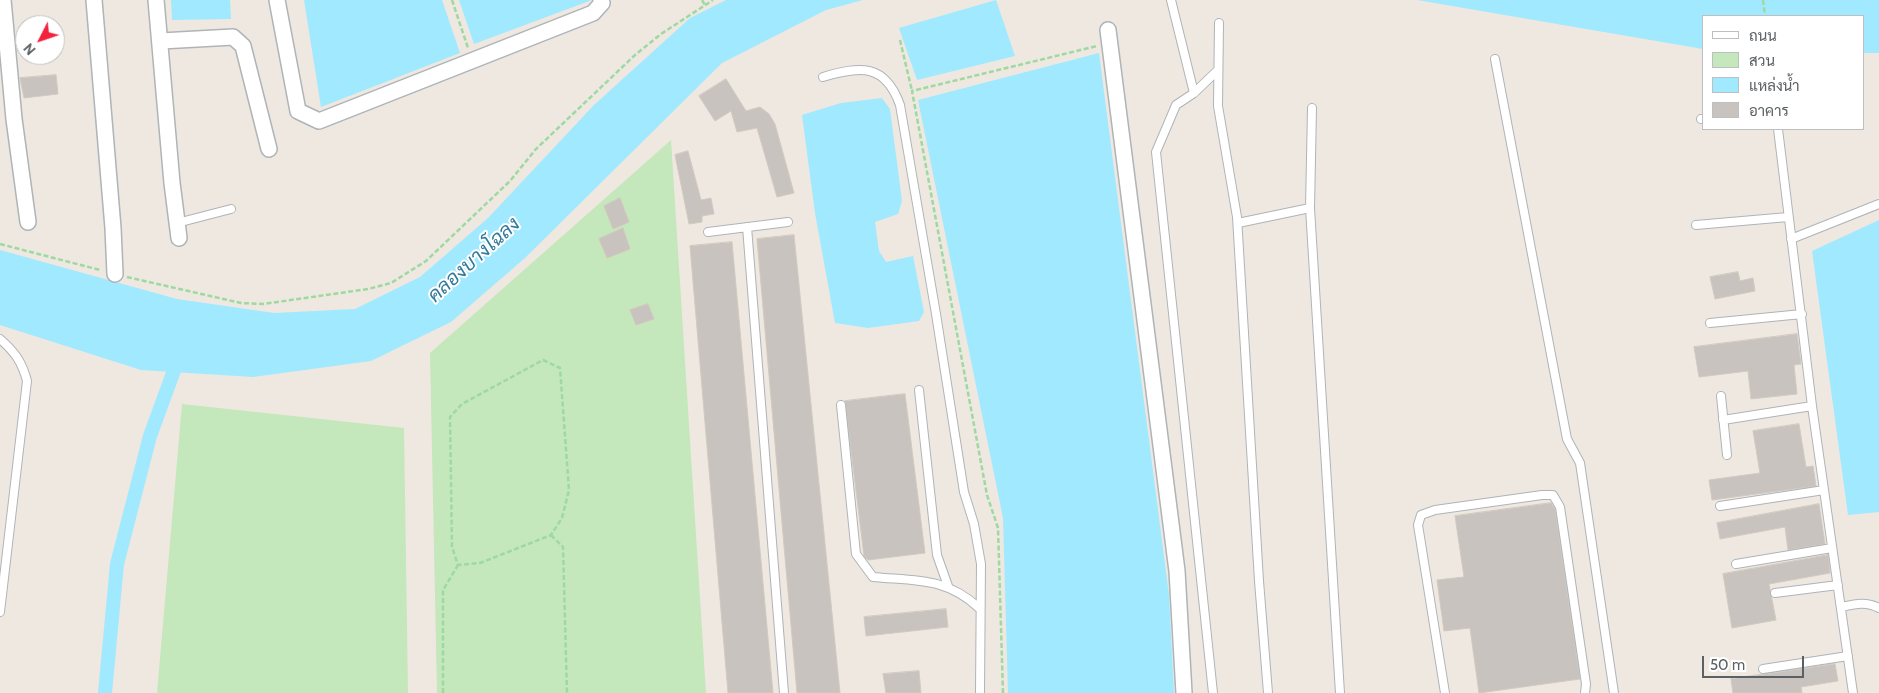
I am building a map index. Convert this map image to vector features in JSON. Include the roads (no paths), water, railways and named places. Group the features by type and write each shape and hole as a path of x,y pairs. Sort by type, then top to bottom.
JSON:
{"street":[{"path":"3,0 14,119 28,222"},
{"path":"94,0 115,269"},
{"path":"156,0 179,238"},
{"path":"277,0 298,111 319,121 593,13 602,3 601,0"},
{"path":"1108,30 1176,571 1184,693"},
{"path":"161,41 233,37 239,41 243,46 269,149"}],"lane":[{"path":"1171,0 1194,93"},
{"path":"1219,23 1218,106 1238,223 1259,581 1268,693"},
{"path":"1495,59 1567,440 1580,463 1614,693"},
{"path":"823,77 861,68 873,71 890,84 900,105 964,492 974,524 981,564 982,587 979,608 980,693"},
{"path":"1213,693 1156,152 1176,105 1194,93 1218,70"},
{"path":"1312,108 1310,208 1340,693"},
{"path":"1778,130 1812,406 1854,693"},
{"path":"1791,239 1879,204"},
{"path":"1238,223 1310,208"},
{"path":"177,222 231,209"},
{"path":"1696,225 1788,217"},
{"path":"708,232 788,222"},
{"path":"747,227 784,693"},
{"path":"1710,323 1802,314"},
{"path":"0,339 13,350 22,364 27,381 0,612"},
{"path":"919,390 937,555 948,586"},
{"path":"1721,396 1727,455"},
{"path":"841,405 856,554 873,577 948,586 964,594 979,608"},
{"path":"1723,420 1812,406"},
{"path":"1720,506 1824,490"},
{"path":"1445,693 1418,525 1421,515 1435,510 1542,495 1553,496 1560,507 1586,684 1585,693"},
{"path":"1736,564 1832,548"},
{"path":"1775,593 1838,585"},
{"path":"1841,607 1862,603 1871,604 1879,608"},
{"path":"1763,668 1848,656"}],"water":[{"path":"171,0 230,0 231,19 172,20"},
{"path":"304,0 442,0 460,53 321,107"},
{"path":"459,0 592,0 474,44"},
{"name":"คลองบางโฉลง","path":"726,0 863,0 826,10 722,63 525,258 451,322 371,361 253,377 141,370 0,325 0,250 177,299 274,313 355,309 420,277 488,218 594,105 690,18"},
{"path":"996,0 1015,56 917,80 899,28"},
{"path":"1417,0 1879,0 1879,53 1864,53 1864,15 1702,15 1702,49"},
{"path":"1099,53 1169,595 1174,693 1008,693 1003,518 918,100"},
{"path":"882,98 890,109 902,201 898,214 875,222 879,251 886,262 913,256 924,312 919,321 868,328 835,323 815,213 802,115 841,103"},
{"path":"1879,220 1879,512 1848,515 1812,251"}],"waterway":[{"path":"105,693 117,564 150,436 180,354"}]}
